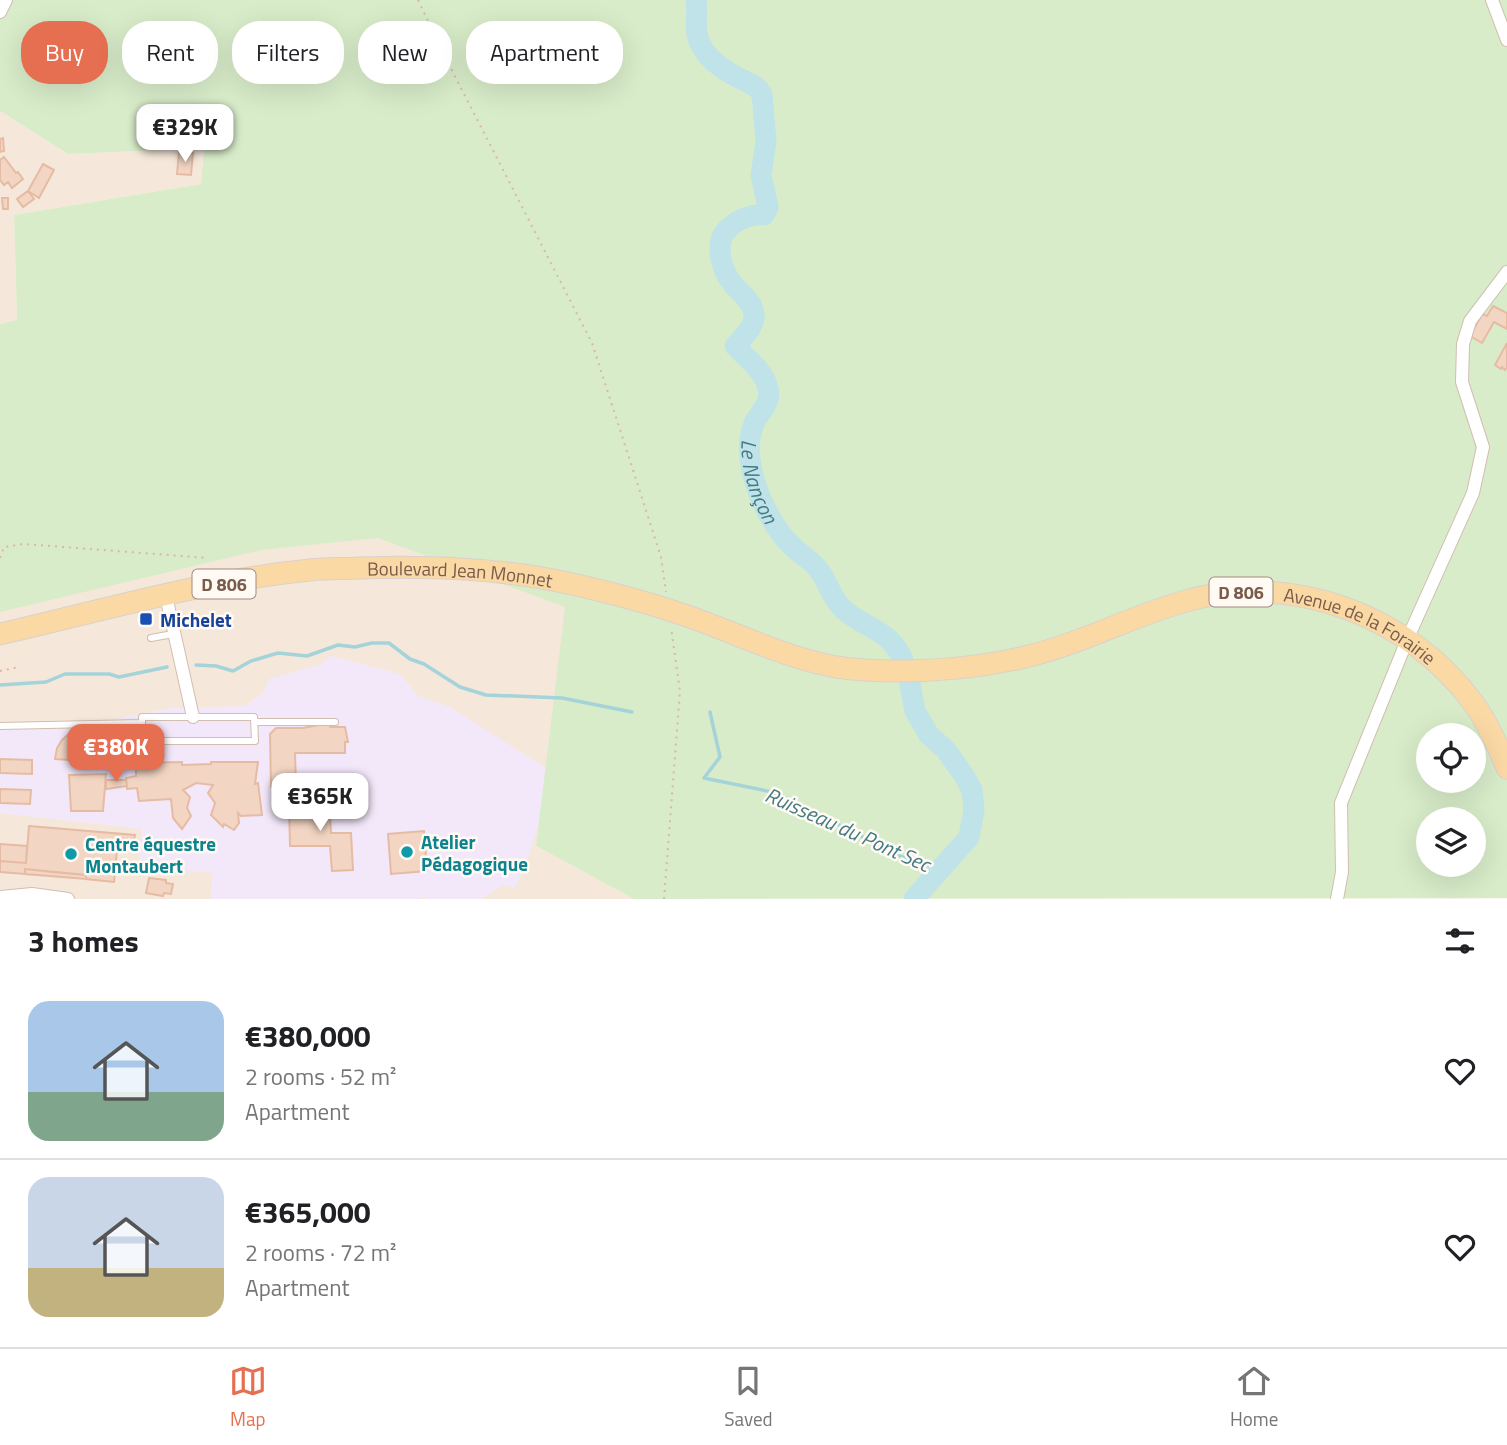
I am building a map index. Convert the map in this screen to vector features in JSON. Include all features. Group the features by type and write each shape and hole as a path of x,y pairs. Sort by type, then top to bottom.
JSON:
{"main road":[{"name":"Boulevard Jean Monnet","path":"0,634 244,580 312,570 411,566 512,573 567,583 668,609 816,662 858,670 912,671"},
{"name":"Avenue de la Forairie","path":"912,671 949,670 1035,655 1185,601 1244,592 1301,596 1370,617 1407,640 1449,676 1474,703 1507,768"}],"street":[{"path":"0,12 6,0"},
{"path":"1492,0 1507,40"},
{"path":"1337,899 1342,872 1341,803 1407,640 1473,493 1483,447 1462,382 1463,344 1470,321 1507,272"},
{"path":"166,596 193,717"},
{"path":"0,897 32,894 68,899"}],"lane":[{"path":"151,639 173,634"},
{"path":"142,717 254,717 254,722 255,741 142,741 142,717"},
{"path":"254,722 335,722"},
{"path":"0,726 142,723"}],"path":[{"path":"418,0 592,343 661,557 680,691 664,899"},
{"path":"0,558 4,547 24,544 208,558"},
{"path":"0,671 19,667"}],"shaded area":[{"path":"0,111 68,154 204,147 201,184 14,215 17,321 0,324"},
{"path":"0,496 377,538 566,607 536,846 634,899 0,899"},
{"path":"331,656 400,674 418,696 450,707 555,774 523,873 514,888 503,885 481,899 211,899 213,873 138,867 142,829 0,813 0,724 82,725 173,708 245,706 264,692 269,679 319,665"}],"green space":[{"path":"0,0 1507,0 1507,898 634,899 536,846 565,607 377,538 261,550 0,612 0,324 17,320 14,215 201,184 204,148 68,154 0,111"}],"building":[{"path":"3,138 4,151 0,152 0,139"},
{"path":"179,152 193,153 191,175 177,174"},
{"path":"4,157 23,179 12,188 8,182 4,185 0,180 0,160"},
{"path":"43,164 54,170 39,198 28,191"},
{"path":"28,191 34,199 23,207 17,199"},
{"path":"2,198 8,198 8,209 3,209"},
{"path":"1493,306 1507,313 1507,329 1494,322 1482,343 1470,336 1482,314 1487,316"},
{"path":"1507,343 1507,367 1505,370 1495,365"},
{"path":"329,723 330,727 345,727 348,742 345,742 345,753 295,753 296,786 283,790 282,787 271,787 270,734 276,728 303,728"},
{"path":"89,729 106,737 110,734 118,747 120,759 55,759 62,740 70,733"},
{"path":"0,759 32,760 32,774 0,773"},
{"path":"182,762 182,765 258,762 255,784 258,783 262,815 241,816 238,813 239,823 234,830 224,824 223,827 211,815 215,803 208,793 213,785 196,783 183,790 190,797 187,808 191,816 182,829 173,818 171,799 139,801 137,788 127,789 126,778 136,776 136,763"},
{"path":"106,774 103,811 71,811 69,775"},
{"path":"106,780 126,780 127,786 106,789"},
{"path":"0,789 31,790 30,804 0,803"},
{"path":"329,803 331,833 351,833 353,870 332,871 330,846 290,846 289,804"},
{"name":"Centre équestre Montaubert","path":"29,826 135,835 134,840 118,838 114,882 86,879 86,875 25,869 25,874 0,872 0,861 26,863"},
{"name":"Atelier Pédagogique","path":"424,831 427,871 391,874 388,834"},
{"path":"0,844 27,846 26,863 0,861"},
{"path":"25,869 86,875 86,879 25,874"},
{"path":"149,878 166,880 166,883 173,884 171,894 164,893 163,896 146,893"}],"waterway":[{"name":"Le Nançon","path":"696,0 697,34 707,55 719,66 755,86 762,94 766,142 761,175 768,207 764,215 750,216 733,225 724,234 720,247 722,263 728,277 748,301 754,314 751,327 735,346 760,372 766,382 769,396 751,435 750,453 755,482 777,528 785,539 818,569 839,605 891,642 903,660"},
{"name":"Ruisseau du Pont Sec","path":"196,665 216,666 233,671 251,661 278,653 307,656 338,645 355,647 389,643 410,659 424,664 460,687 486,695 562,698 632,712"},
{"name":"Ruisseau du Pont Sec","path":"0,685 46,682 65,674 109,674 119,677 167,667"},
{"name":"Le Nançon","path":"910,684 915,711 929,735 946,750 965,777 972,790 974,810 969,837 914,899"},
{"name":"Ruisseau du Pont Sec","path":"710,712 720,757 704,778 777,793 899,856 940,869"}],"place":[{"name":"Michelet","path":"146,619"},
{"name":"Atelier Pédagogique","path":"407,852"},
{"name":"Centre équestre Montaubert","path":"71,854"}]}
